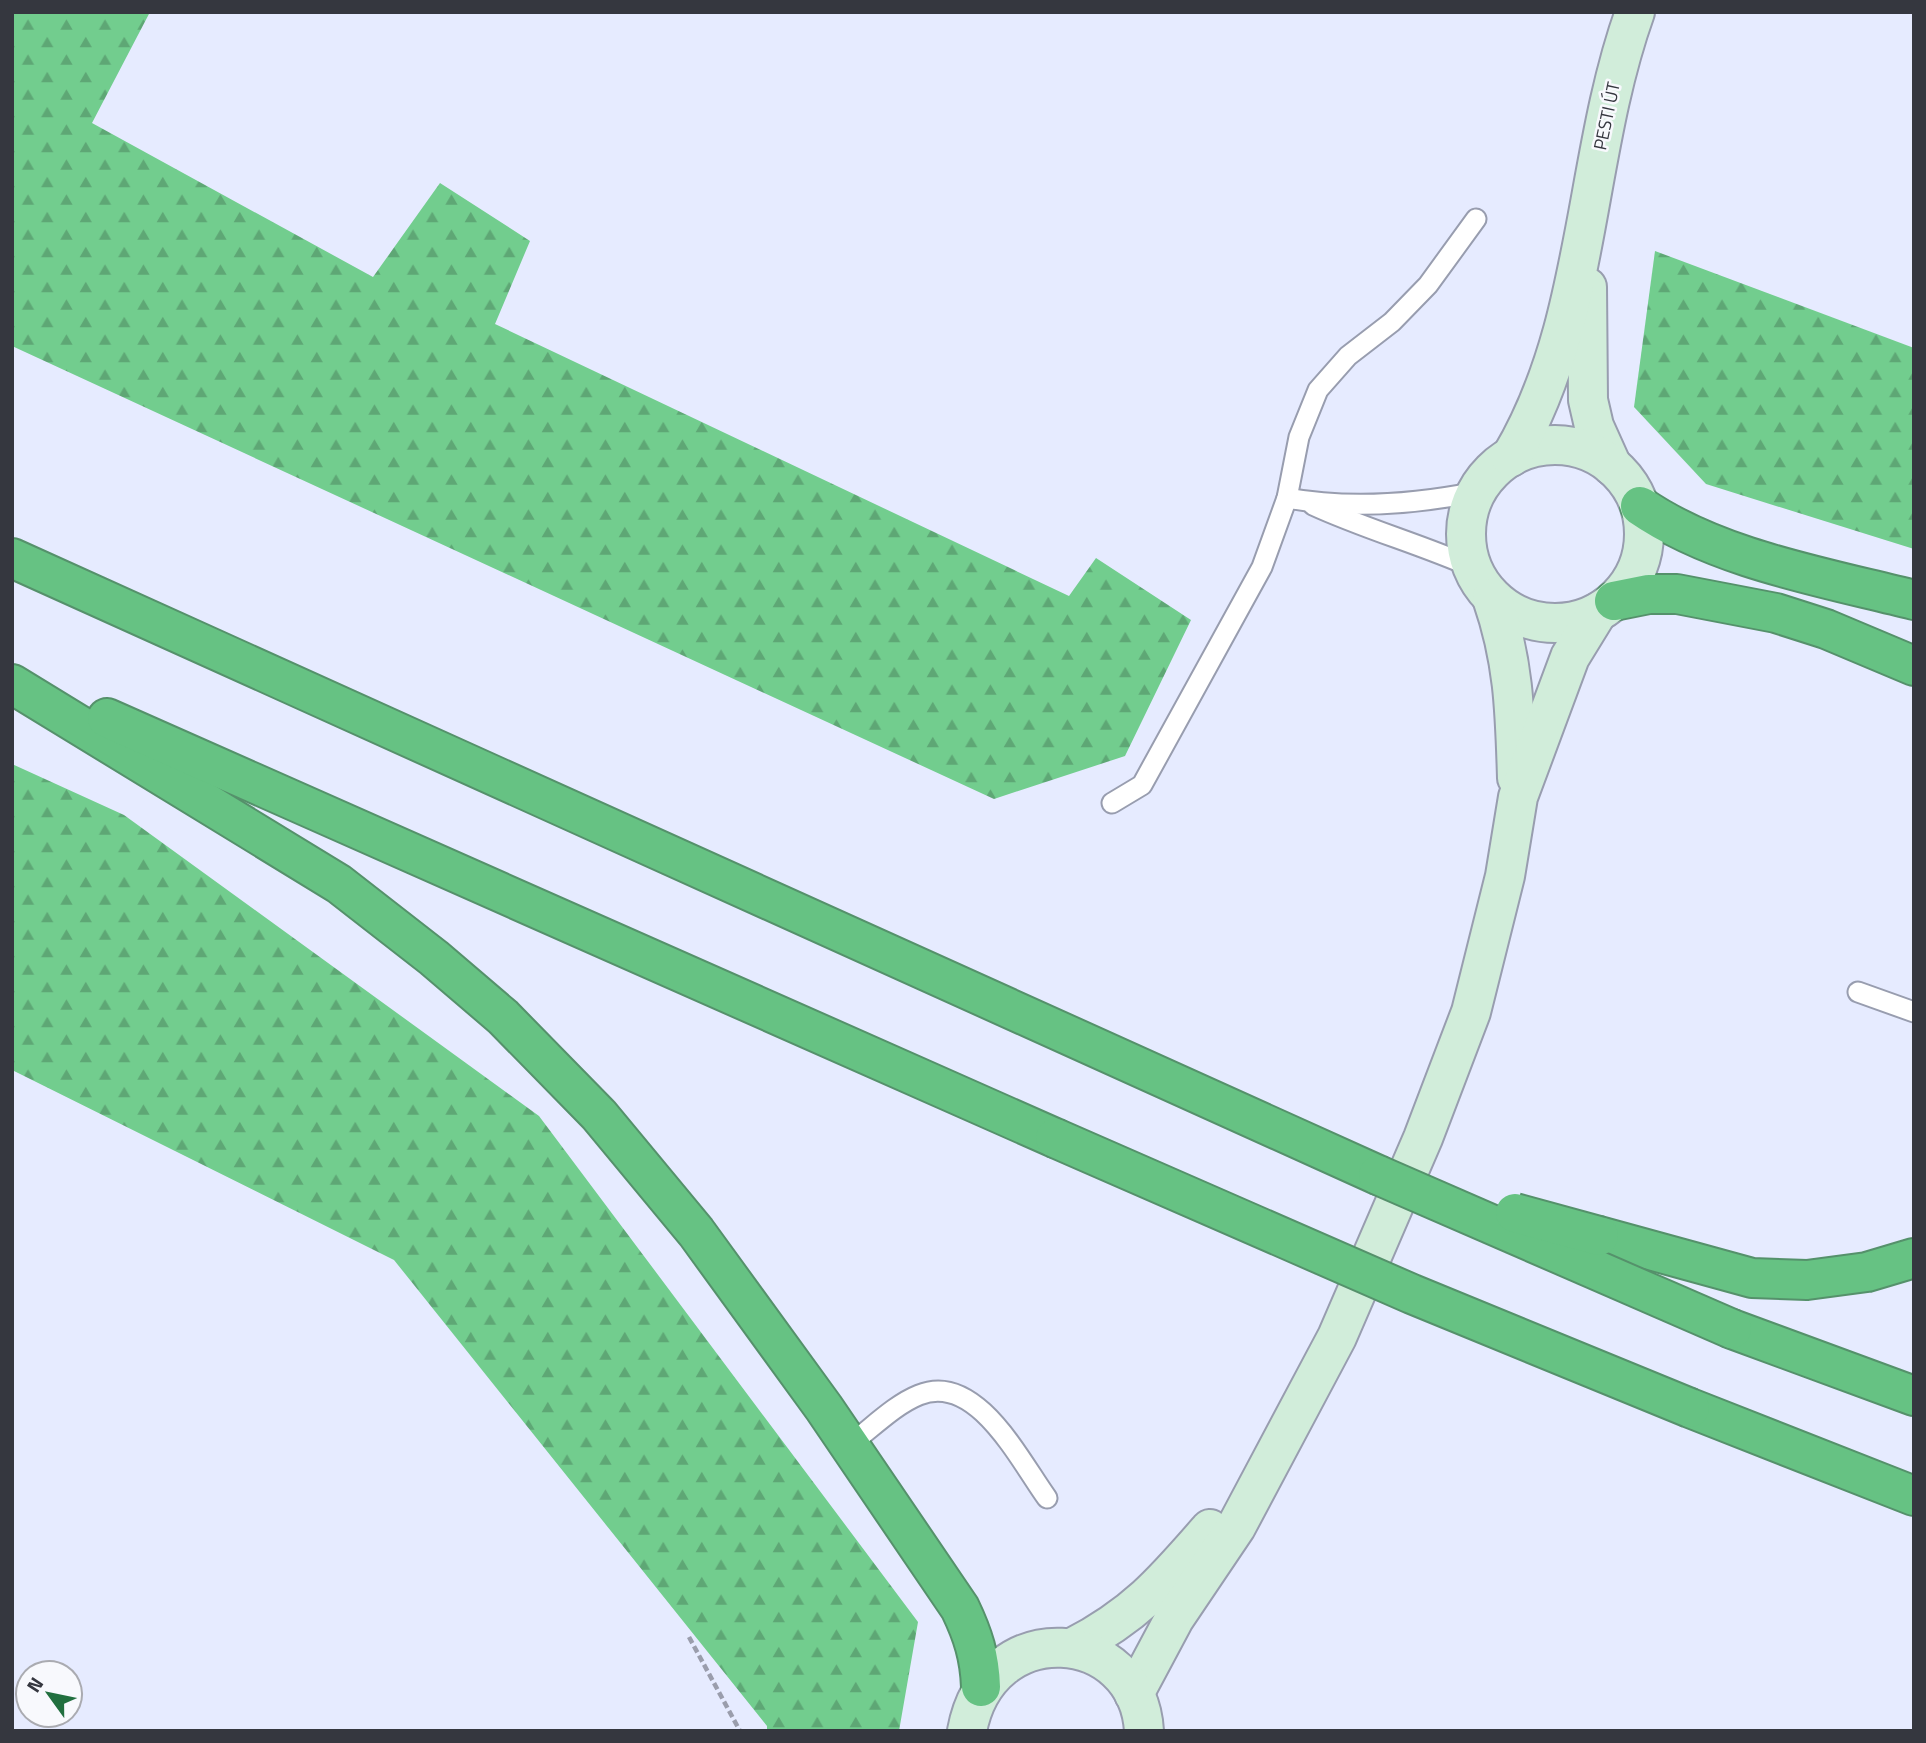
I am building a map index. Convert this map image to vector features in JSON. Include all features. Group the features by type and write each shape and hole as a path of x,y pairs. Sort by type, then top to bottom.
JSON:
{"highway":[{"path":"1640,506 1667,525 1732,552 1914,600"},
{"path":"12,558 1084,1045 1378,1175 1732,1329 1914,1396"},
{"path":"1605,607 1650,594 1677,594 1776,613 1826,629 1914,666"},
{"path":"12,676 1412,1294 1914,1496"},
{"path":"12,684 339,884 434,958 503,1017 643,1164 704,1242 849,1445 960,1608 974,1638 980,1661 981,1687"},
{"path":"1378,1175 1752,1278 1807,1280 1867,1272 1914,1258"}],"main road":[{"name":"PESTI ÚT","path":"1587,221 1616,75 1635,12"},
{"path":"1511,457 1532,421 1544,393 1587,221"},
{"path":"1134,1694 1174,1619 1236,1527 1272,1454 1337,1337 1449,1074 1471,1012 1505,876 1518,797 1570,657 1605,607 1630,583 1640,561 1643,523 1640,506 1633,492 1612,466 1594,426 1588,400 1587,221"},
{"path":"1518,797 1512,670 1506,638 1482,583 1466,535 1468,513 1476,492 1490,473 1511,457 1537,447 1564,446 1582,449 1612,466"},
{"path":"1482,583 1526,619 1552,623 1579,620 1605,607"},
{"path":"1072,1648 1111,1628 1167,1580 1272,1454"},
{"path":"967,1731 971,1709 981,1687 999,1667 1020,1654 1046,1647 1072,1648 1097,1657 1118,1672 1134,1694 1143,1718 1143,1731"}],"lane":[{"path":"1112,803 1143,785 1296,500 1299,438 1318,390 1348,356 1392,322 1428,285 1476,219"},
{"path":"1296,500 1419,502 1476,492"},
{"path":"1296,500 1482,583"},
{"path":"1858,992 1914,1012"},
{"path":"849,1445 910,1399 933,1391 955,1393 973,1402 989,1417 1047,1498"}],"path":[{"path":"689,1637 740,1731"}],"green space":[{"path":"12,12 150,12 92,123 373,277 440,183 530,241 495,324 1069,596 1096,558 1191,620 1125,756 994,799 12,346"},
{"path":"1655,251 1914,348 1914,549 1706,484 1634,407"},
{"path":"12,764 124,815 539,1116 918,1622 899,1731 767,1731 767,1726 394,1260 12,1070"}]}
